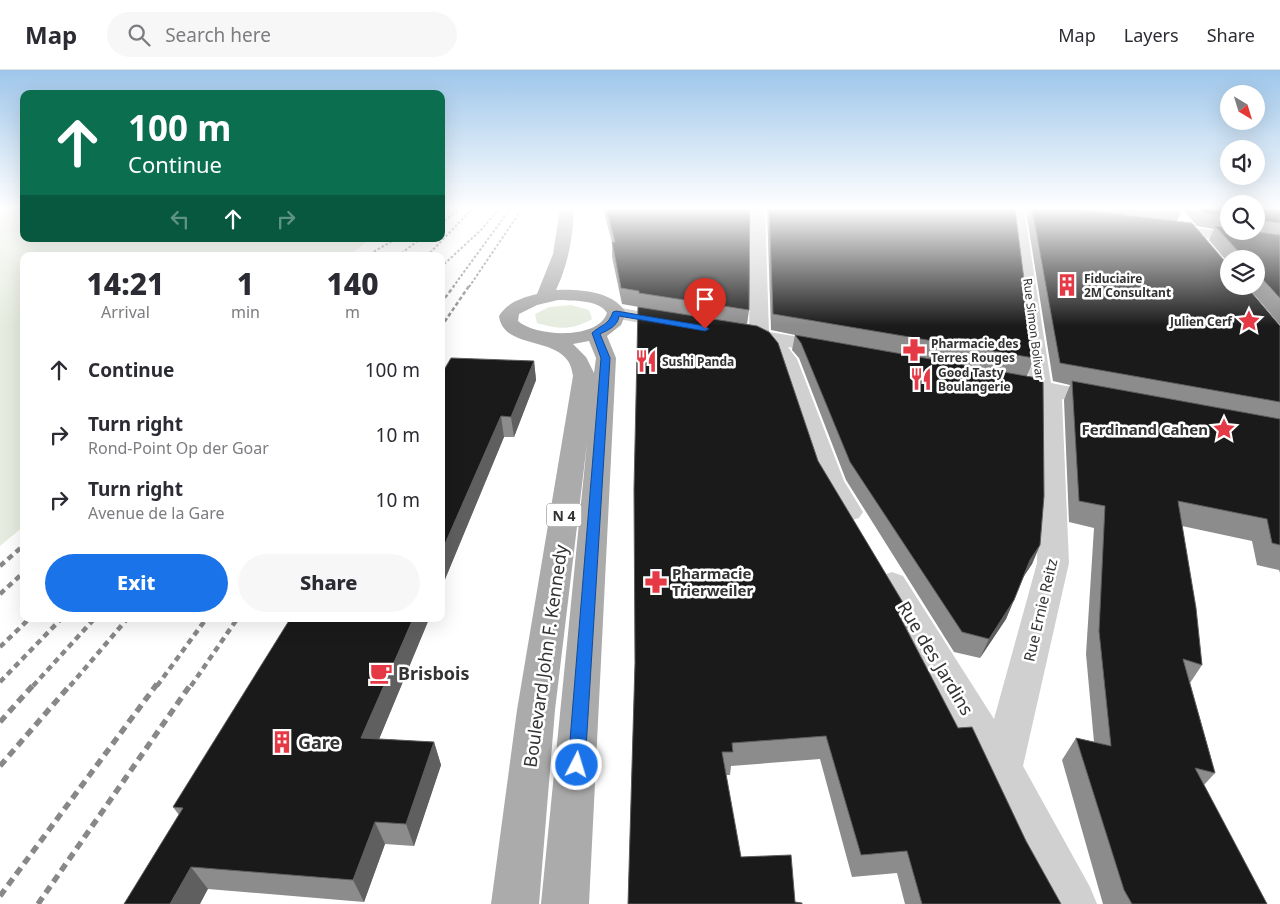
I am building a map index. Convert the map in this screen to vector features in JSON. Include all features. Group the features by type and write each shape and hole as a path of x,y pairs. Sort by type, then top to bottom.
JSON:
{"main road":[{"path":"544,297 552,282 560,248"},
{"path":"571,248 573,262"},
{"path":"581,289 613,308 616,314 615,320 608,327 601,346 572,338 546,338 518,331 510,325 508,318 511,312 519,306 544,297 581,289"},
{"name":"Boulevard John F. Kennedy","path":"515,904 536,710 584,376 580,361 569,350 546,338"},
{"name":"Boulevard John F. Kennedy","path":"565,904 601,346"}],"street":[{"path":"758,248 759,336"},
{"name":"Rue Simon Bolivar","path":"1019,248 1046,389"},
{"path":"616,314 694,327"},
{"path":"721,332 759,336 848,352"},
{"name":"Rue des Jardins","path":"759,336 774,344 787,359 830,481 1002,768 1074,904"},
{"path":"984,377 1127,404"},
{"name":"Rue Ernie Reitz","path":"1002,768 1054,563 1046,389"}],"shaded area":[{"path":"0,248 359,248 354,252 20,252 20,529 0,546"},
{"path":"571,305 589,310 592,319 565,328 537,323 535,314 549,307"}],"building":[{"path":"613,248 750,248 749,310 639,293 639,291 621,288"},
{"path":"770,248 1020,248 1034,358 773,314"},
{"path":"1039,248 1213,248 1220,256 1220,295 1254,295 1280,326 1280,402 1060,363"},
{"path":"1235,248 1280,248 1280,298 1265,282 1265,250 1237,250"},
{"path":"638,307 757,326 769,332 778,343 818,461 911,616 898,613 958,728 972,727 1026,841 1061,904 922,904 907,851 861,855 826,736 732,743 733,752 722,752 741,857 791,855 795,902 802,904 628,904 635,663 634,489"},
{"path":"795,335 1043,379 1044,496 1040,545 1030,560 1014,600 989,639 962,632 850,462 801,343"},
{"path":"451,358 534,361 511,417 501,416 445,544 445,368"},
{"path":"1072,381 1280,419 1280,545 1272,543 1267,519 1178,501 1196,608 1202,665 1183,659 1215,773 1195,768 1267,904 1132,904 1124,890 1076,738 1111,746 1099,631 1105,506 1079,501"},
{"name":"Gare","path":"288,622 412,622 361,738 434,742 406,824 375,822 353,880 191,867 170,904 124,904 183,808 173,807"}],"railway":[{"path":"373,252 380,248"},
{"path":"403,252 408,248"},
{"path":"431,252 435,248"},
{"path":"445,263 462,248"},
{"path":"453,287 482,248"},
{"path":"469,287 496,248"},
{"path":"445,298 454,286"},
{"path":"445,321 469,286"},
{"path":"0,566 20,548"},
{"path":"0,594 20,576"},
{"path":"0,647 26,622"},
{"path":"0,682 58,622"},
{"path":"33,686 91,622"},
{"path":"70,686 124,622"},
{"path":"157,686 204,622"},
{"path":"191,686 235,622"},
{"path":"0,722 34,684"},
{"path":"0,766 71,684"},
{"path":"0,896 157,684"},
{"path":"38,904 191,684"}],"place":[{"name":"Fiduciaire 2M Consultant","path":"1067,285"},
{"name":"Julien Cerf","path":"1249,321"},
{"name":"Pharmacie des Terres Rouges","path":"914,350"},
{"name":"Sushi Panda","path":"646,361"},
{"name":"Good Tasty Boulangerie","path":"921,379"},
{"name":"Ferdinand Cahen","path":"1224,429"},
{"name":"Pharmacie Trierweiler","path":"656,582"},
{"name":"Brisbois","path":"381,673"},
{"name":"Gare","path":"282,742"}],"route":[{"path":"577,765 606,358 596,333 608,327 615,320 616,314 705,329"}]}
